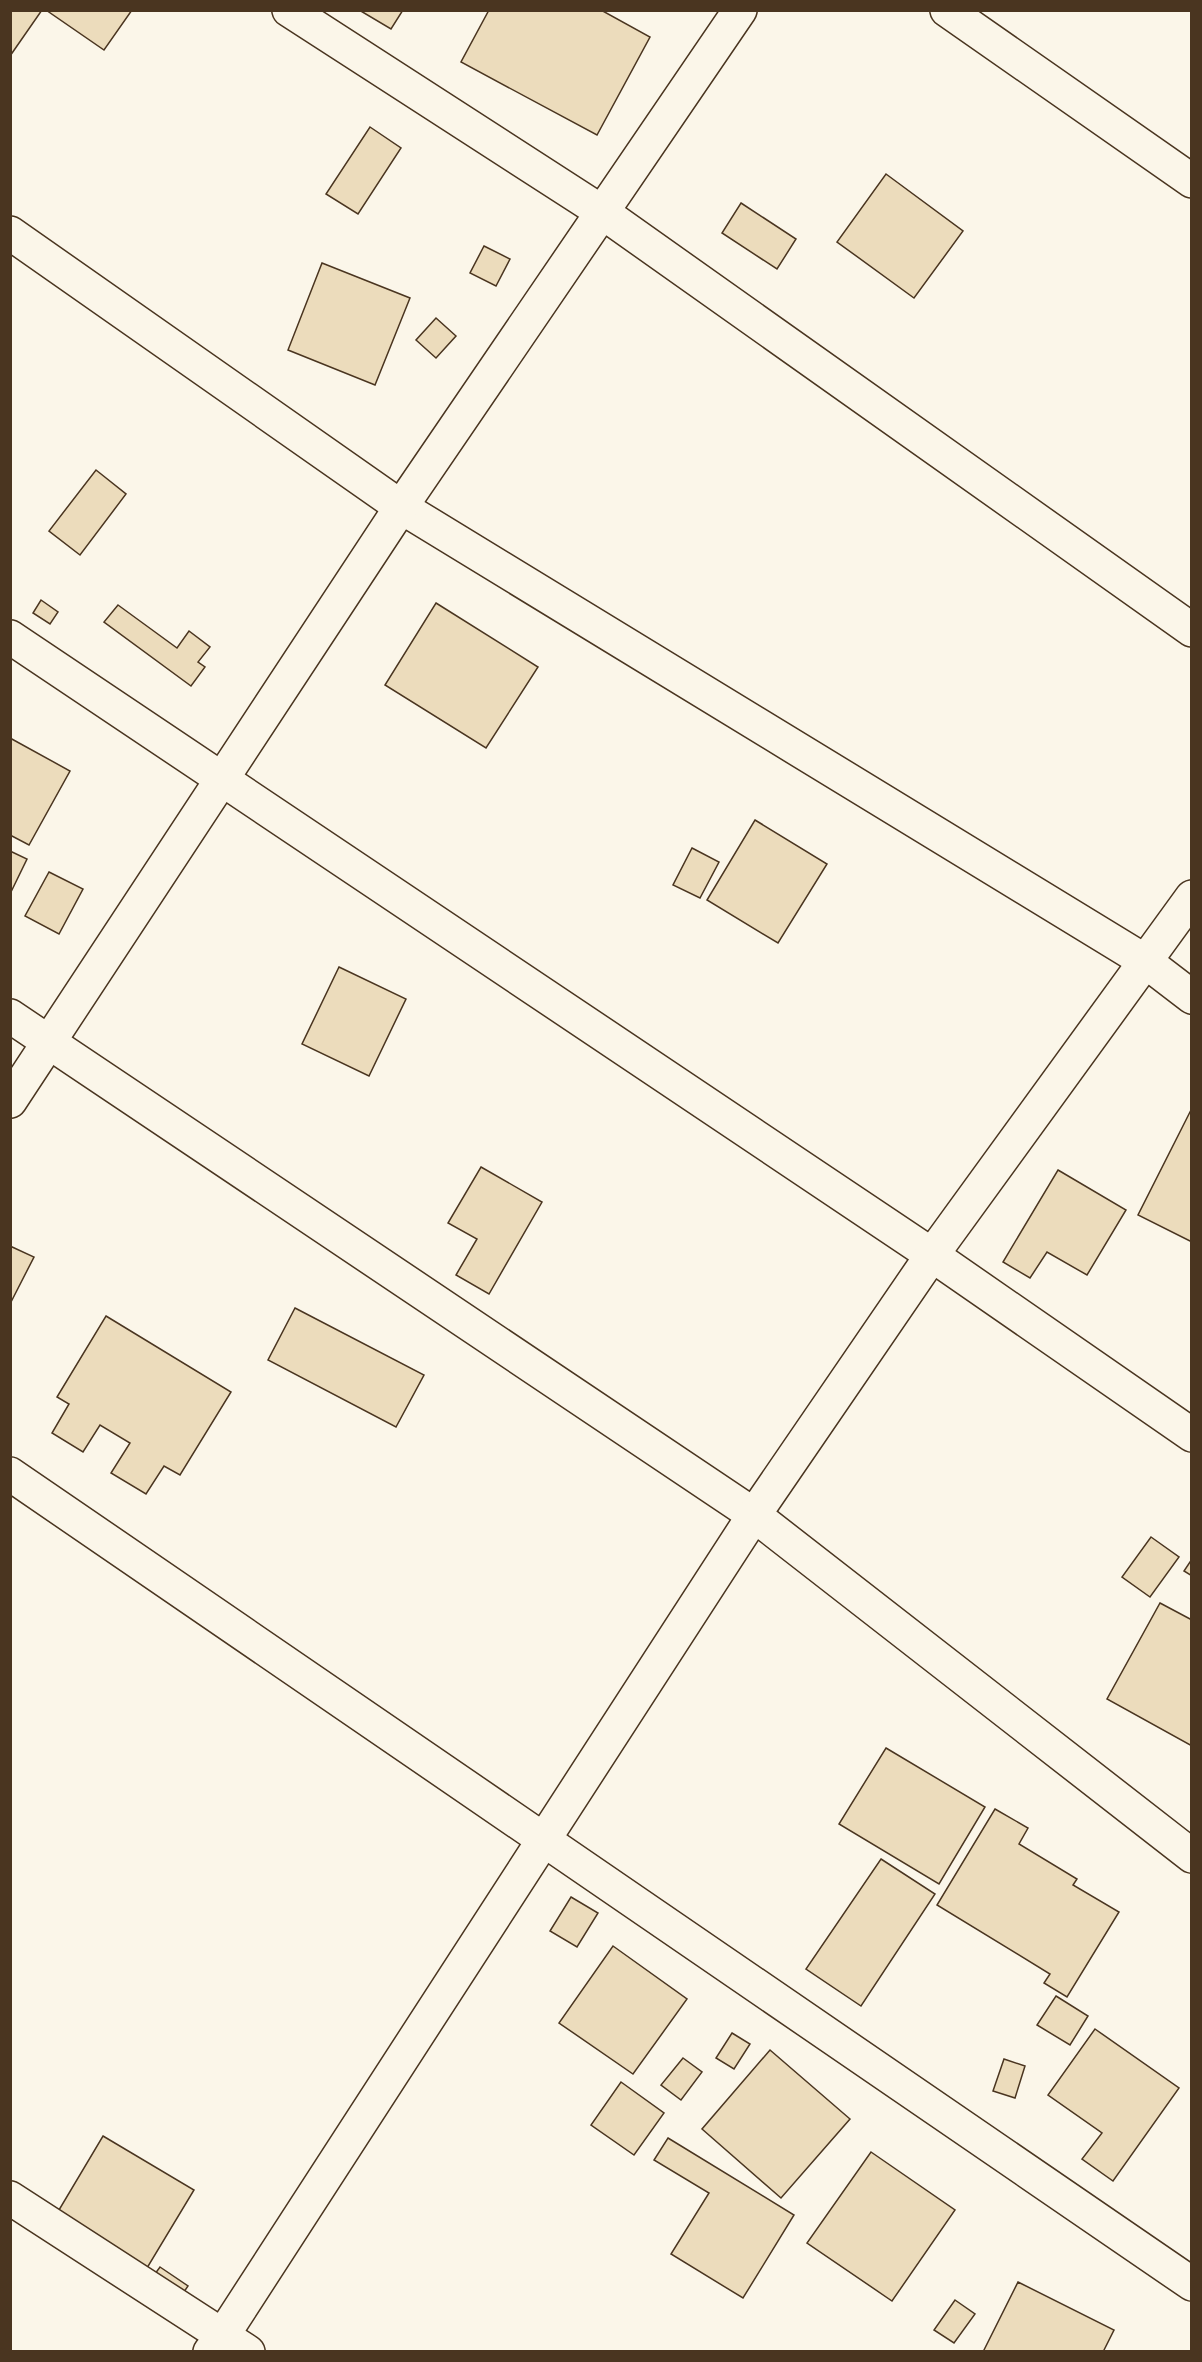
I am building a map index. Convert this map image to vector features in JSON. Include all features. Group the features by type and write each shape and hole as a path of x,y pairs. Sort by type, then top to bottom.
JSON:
{"street":[{"path":"289,10 602,212 1191,630"},
{"path":"10,1101 401,507 741,10"},
{"path":"947,10 1191,181"},
{"path":"10,233 401,507 1145,961 1191,997"},
{"path":"10,637 932,1255 1191,1435"},
{"path":"10,2198 227,2346 543,1840 754,1515 932,1255 1191,897"},
{"path":"10,1016 754,1515 1191,1856"},
{"path":"10,1474 1191,2284"}],"building":[{"path":"10,10 42,10 10,56"},
{"path":"46,10 132,10 104,50"},
{"path":"359,10 403,10 391,29"},
{"path":"489,10 601,10 650,37 597,135 461,62"},
{"path":"370,127 401,148 358,214 326,194"},
{"path":"886,174 963,231 914,298 837,242"},
{"path":"741,203 796,239 777,269 722,233"},
{"path":"484,246 510,259 496,286 470,273"},
{"path":"322,263 410,298 375,385 288,350"},
{"path":"436,318 456,336 436,358 416,340"},
{"path":"96,470 126,494 80,555 49,531"},
{"path":"41,600 58,612 50,624 33,613"},
{"path":"436,603 538,667 486,748 385,685"},
{"path":"118,605 177,648 189,631 210,647 198,662 205,667 191,686 104,622"},
{"path":"10,738 70,771 29,845 10,835"},
{"path":"755,820 827,864 778,943 707,900"},
{"path":"692,848 719,862 700,898 673,885"},
{"path":"10,851 27,859 10,894"},
{"path":"49,872 83,889 59,934 25,916"},
{"path":"339,967 406,999 369,1076 302,1044"},
{"path":"1192,1108 1192,1242 1138,1215"},
{"path":"481,1167 542,1202 489,1294 456,1275 477,1239 448,1223"},
{"path":"1058,1170 1126,1210 1087,1275 1047,1252 1030,1278 1003,1262"},
{"path":"10,1246 34,1257 10,1304"},
{"path":"295,1308 424,1375 396,1427 268,1360"},
{"path":"106,1316 231,1392 180,1475 164,1466 146,1494 111,1473 130,1443 100,1425 83,1452 52,1433 69,1404 57,1397"},
{"path":"1151,1537 1179,1557 1150,1597 1122,1577"},
{"path":"1192,1559 1192,1576 1184,1571"},
{"path":"1160,1603 1192,1620 1192,1746 1107,1699"},
{"path":"886,1748 985,1807 939,1884 839,1824"},
{"path":"995,1809 1028,1828 1019,1844 1077,1879 1073,1885 1119,1912 1067,1997 1044,1983 1050,1974 937,1905"},
{"path":"881,1859 935,1894 861,2006 806,1969"},
{"path":"571,1897 598,1913 577,1947 550,1931"},
{"path":"613,1946 687,1999 633,2074 559,2023"},
{"path":"1056,1996 1088,2016 1070,2045 1037,2025"},
{"path":"1095,2029 1179,2088 1113,2181 1082,2159 1102,2133 1048,2095"},
{"path":"732,2033 750,2044 734,2069 716,2058"},
{"path":"770,2050 850,2119 781,2198 702,2129"},
{"path":"683,2058 702,2072 681,2100 661,2085"},
{"path":"1004,2059 1025,2066 1015,2098 993,2091"},
{"path":"621,2082 664,2113 634,2155 591,2125"},
{"path":"103,2136 194,2190 144,2273 53,2220"},
{"path":"668,2138 794,2215 743,2298 671,2254 709,2193 654,2160"},
{"path":"871,2152 955,2210 892,2301 807,2243"},
{"path":"160,2267 188,2286 170,2312 141,2293"},
{"path":"1018,2282 1114,2330 1103,2352 983,2352"},
{"path":"955,2300 975,2314 954,2343 934,2330"}]}
